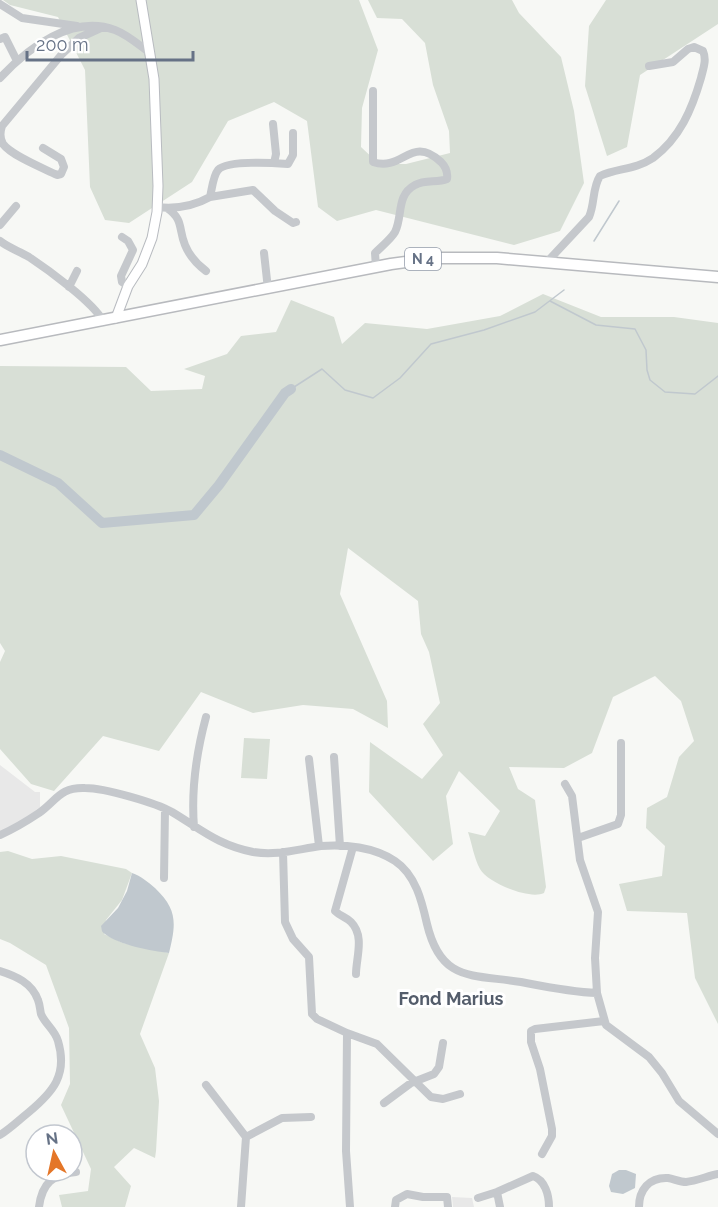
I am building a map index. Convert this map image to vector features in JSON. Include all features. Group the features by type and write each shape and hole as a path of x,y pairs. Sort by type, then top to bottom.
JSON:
{"highway":[{"name":"N 4","path":"0,340 103,321 245,288 268,289 376,267 435,258 497,258 718,277"}],"main road":[{"path":"116,318 128,286 142,264 162,207 158,186 150,53 141,0"}],"street":[{"path":"0,4 22,18 115,30 150,53"},
{"path":"0,78 17,61 44,42 65,31 79,27"},
{"path":"43,148 61,159 64,167 61,174 57,175 4,146 0,132 2,126 62,54 79,38 103,27"},
{"path":"0,39 5,37 17,61"},
{"path":"547,262 589,217 593,209 596,183 600,176 630,170 652,158 669,143 685,120 692,106 705,64 703,51 694,47 688,49 673,62 649,66"},
{"path":"373,91 374,162 379,164 393,162 418,150 429,153 446,167 448,174 447,179 414,185 405,193 395,232 375,253 376,267"},
{"path":"273,124 276,154 274,163"},
{"path":"210,197 218,170 226,164 288,164 291,160 293,133"},
{"path":"162,207 192,205 210,197 253,190 275,211 292,223 296,222"},
{"path":"0,225 16,206"},
{"path":"162,207 179,218 185,246 198,265 206,271"},
{"path":"122,237 128,241 133,250 121,276 122,282 128,286"},
{"path":"0,241 28,257 69,287 93,307 103,321"},
{"path":"264,253 268,289"},
{"path":"69,287 77,271"},
{"path":"194,827 192,802 197,752 206,717"},
{"path":"578,838 618,824 621,815 621,743"},
{"path":"334,756 340,846"},
{"path":"309,759 319,846"},
{"path":"566,784 572,796 580,860 598,912 595,958 597,993 604,1021 610,1030 648,1057 662,1073 679,1101 718,1134"},
{"path":"0,835 42,811 62,792 78,788 104,790 165,809 219,842 237,848 260,853 319,846 340,846 384,855 401,865 408,873 418,891 435,948 442,959 456,970 486,979 597,993"},
{"path":"164,878 165,809"},
{"path":"353,847 335,911 351,922 357,932 359,952 356,974"},
{"path":"283,852 285,922 293,939 309,957 311,1010 317,1019 377,1044 435,1098 443,1099 460,1094"},
{"path":"0,971 27,983 33,990 41,1014 55,1035 60,1055 59,1072 54,1089 16,1124 0,1135"},
{"path":"542,1154 552,1136 552,1129 540,1070 531,1042 531,1031 604,1021"},
{"path":"347,1032 346,1151 350,1207"},
{"path":"384,1103 402,1088 434,1074 439,1067 442,1043"},
{"path":"206,1085 246,1137 241,1207"},
{"path":"246,1137 282,1118 311,1117"},
{"path":"639,1207 641,1192 648,1184 664,1178 687,1182 718,1174"},
{"path":"478,1198 530,1177 539,1178 548,1194 549,1207"},
{"path":"39,1207 43,1190 49,1183"},
{"path":"497,1192 500,1207"},
{"path":"395,1207 398,1197 406,1194 447,1197 448,1207"}],"shaded area":[{"path":"3,0 359,0 378,50 362,108 361,147 379,164 406,164 450,153 449,131 433,85 425,43 402,19 377,18 368,0 512,0 519,13 561,57 574,111 584,183 560,231 514,245 376,210 337,221 318,207 307,121 274,102 228,121 192,182 129,223 105,220 90,187 85,70 58,17 10,5"},
{"path":"606,0 718,0 718,24 640,75 627,147 607,156 585,86 589,26"},
{"path":"543,294 601,317 674,317 718,323 718,1024 695,978 687,913 627,911 619,884 662,876 665,846 646,828 647,808 667,797 679,757 694,741 681,701 655,676 613,697 592,753 564,768 509,767 518,789 535,800 546,887 544,893 537,895 509,889 491,880 480,869 468,832 485,836 500,811 459,771 446,796 453,844 433,861 369,792 370,742 422,779 443,755 423,724 440,703 429,652 421,634 418,601 348,548 340,594 387,701 388,728 353,709 303,705 253,713 201,692 159,751 103,736 54,791 31,784 0,749 0,662 5,651 0,643 0,366 126,367 151,391 202,389 205,376 184,369 227,354 241,336 276,332 291,300 334,317 342,344 365,323 427,329 500,316"},
{"path":"244,738 270,739 267,779 241,778"},
{"path":"0,765 35,792 40,792 40,811 0,834"},
{"path":"8,851 32,859 61,856 126,869 132,873 122,900 106,920 104,934 123,943 169,953 140,1034 155,1068 159,1101 155,1158 134,1148 114,1167 131,1186 125,1207 62,1207 59,1195 88,1191 91,1169 84,1154 84,1123 69,1123 61,1105 70,1084 69,1028 46,965 0,939 0,852"},
{"path":"132,873 155,888 168,903 174,925 169,953 127,944 111,938 102,931 101,926 118,908 127,891"},
{"path":"619,1170 636,1174 635,1188 623,1194 611,1192 609,1186 612,1174"},
{"path":"452,1197 472,1198 474,1207 453,1207"}],"waterway":[{"path":"594,241 619,201"},
{"path":"291,389 322,369 345,390 373,398 400,378 431,344 484,330 535,312 564,290"},
{"path":"550,301 596,325 635,329 646,350 650,380 665,392 695,394 718,376"},
{"path":"0,455 58,483 102,523 194,515 219,485 285,393 291,389"}],"district":[{"name":"Fond Marius","path":"451,998"}]}
